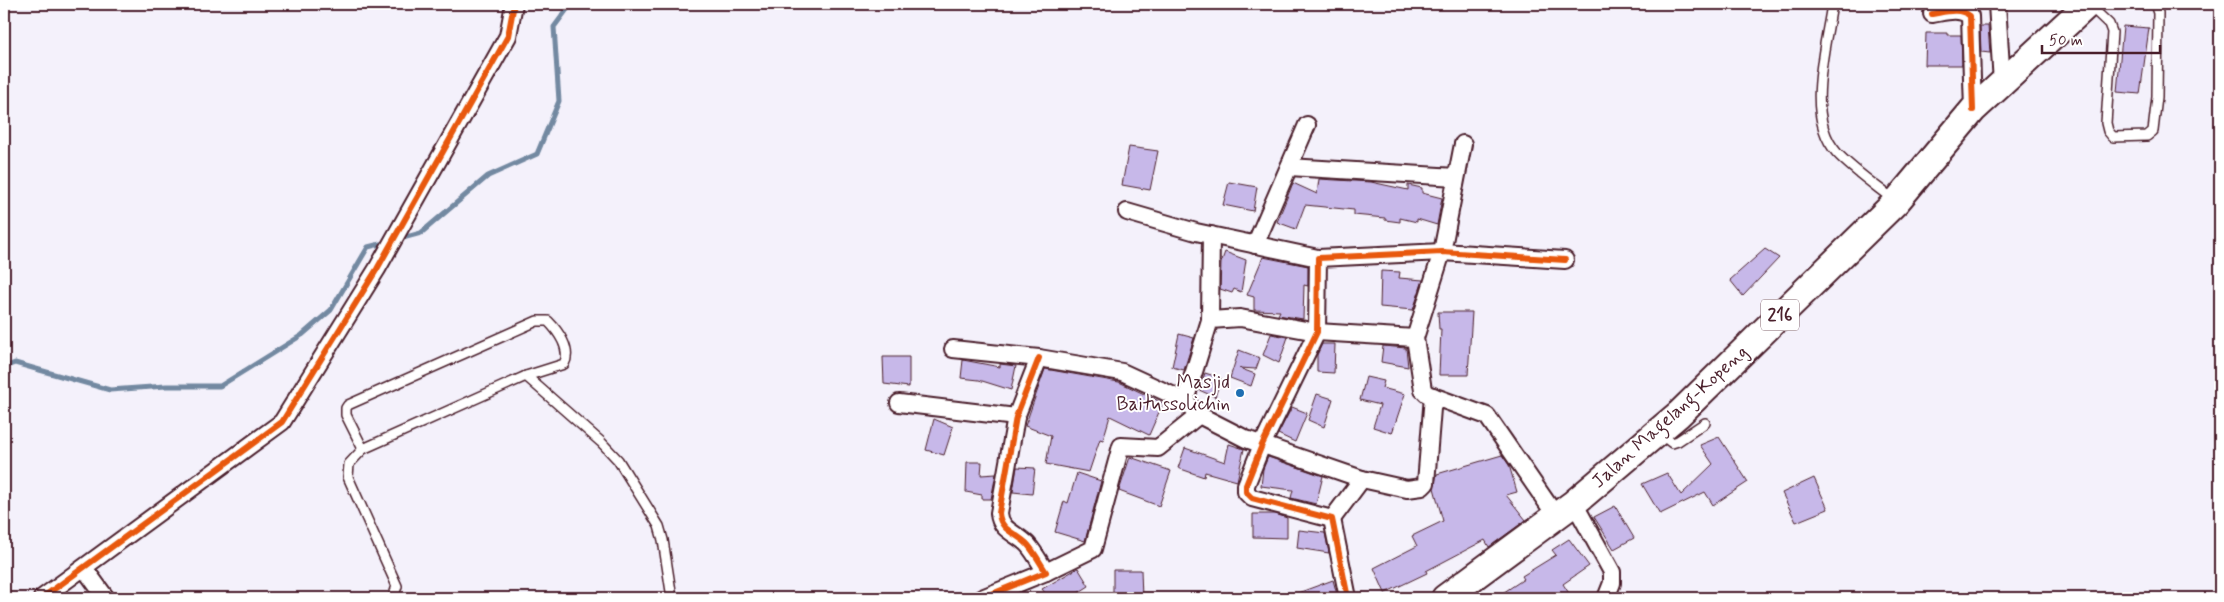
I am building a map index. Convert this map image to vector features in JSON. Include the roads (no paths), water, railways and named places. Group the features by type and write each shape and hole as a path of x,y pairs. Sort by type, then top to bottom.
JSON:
{"main road":[{"name":"Jalan Magelang-Kopeng","path":"1445,598 1565,510 1679,414 1896,202 1973,110 2088,4"}],"street":[{"path":"42,598 282,422 377,269 508,36 514,4"},
{"path":"1997,4 2002,83"},
{"path":"1932,14 1958,10 1965,11 1970,16 1973,110"},
{"path":"1255,245 1308,125"},
{"path":"1463,144 1442,252 1415,338 1424,390 1433,396 1487,416 1565,510 1612,572 1612,583 1606,598"},
{"path":"1289,167 1456,177"},
{"path":"1127,212 1211,235 1318,258 1442,252 1565,260"},
{"path":"1186,401 1210,320 1211,235"},
{"path":"1318,258 1317,332 1262,445 1246,485 1248,495 1252,498 1332,518"},
{"path":"1210,320 1240,318 1317,332 1415,338"},
{"path":"954,349 1039,358 1122,372 1186,401 1199,415 1246,439 1362,479 1407,489 1422,487 1426,483 1433,396"},
{"path":"1039,358 1016,417 999,521 1004,528 1028,546 1046,572"},
{"path":"899,403 1016,417"},
{"path":"982,598 1046,572 1093,549 1121,446 1158,448 1199,415"},
{"path":"1348,598 1332,518 1362,479"},
{"path":"84,568 106,598"}],"lane":[{"path":"1832,4 1819,94 1820,116 1826,137 1837,153 1896,202"},
{"path":"2088,4 2109,24 2112,32 2106,123 2108,131 2114,137 2147,136 2153,131 2157,97 2158,22 2155,4"},
{"path":"363,449 346,415 348,405 538,321 548,321 566,348 567,359 564,364 526,376 363,449 348,464 348,477 396,586 393,598"},
{"path":"526,376 601,442 618,460 659,526 672,598"},
{"path":"1658,432 1667,441 1672,443 1704,423"}],"waterway":[{"path":"399,239 421,233 488,176 537,154 559,101 554,27 571,4"},
{"path":"4,367 15,363 110,390 166,386 220,386 302,335 331,310 368,247 388,242"}],"place":[{"name":"Masjid Baitussolichin","path":"1240,393"}]}
